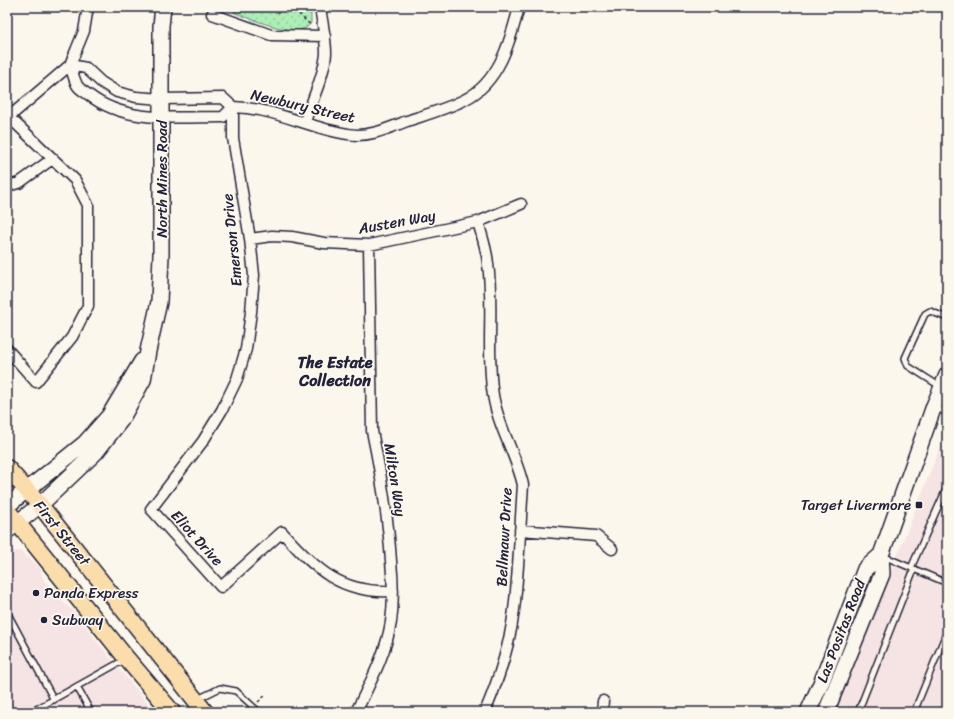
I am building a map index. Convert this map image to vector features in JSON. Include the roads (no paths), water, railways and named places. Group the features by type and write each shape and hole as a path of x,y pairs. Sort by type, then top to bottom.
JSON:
{"main road":[{"name":"North Mines Road","path":"12,527 40,505 96,452 120,420 143,380 159,302 161,256 161,26 163,7"},
{"name":"North Mines Road","path":"7,506 85,443 109,416 148,351"},
{"name":"Las Positas Road","path":"826,712 882,574 881,555 940,410 944,381"},
{"name":"First Street","path":"7,468 40,505 200,706"},
{"name":"First Street","path":"7,510 12,527 127,658 172,712"},
{"name":"Las Positas Road","path":"808,712 822,681 865,569 881,555"}],"street":[{"path":"7,350 36,382 72,337 88,306 88,205 75,180 8,116 70,65 84,31 88,7"},
{"path":"305,122 326,55 320,7"},
{"name":"Newbury Street","path":"233,107 223,117 162,117 134,115 116,111 98,102 77,86 70,65 86,68 101,82 117,92 136,97 162,99 223,98 233,107 273,112 349,135 364,134 381,130 465,100 486,84 501,61 513,32 519,7"},
{"path":"212,14 271,35 324,35"},
{"name":"Emerson Drive","path":"152,509 203,441 222,410 237,378 246,349 252,312 254,275 250,240 233,138 233,107"},
{"path":"7,186 19,183 52,159"},
{"name":"Austen Way","path":"250,240 272,236 292,237 324,243 369,245 478,222 521,204"},
{"name":"Bellmawr Drive","path":"478,222 488,262 490,280 490,346 493,395 499,420 519,470 523,485 514,611 507,647 495,689 485,712"},
{"name":"Milton Way","path":"356,712 384,650 391,621 393,591 388,527 372,431 369,245"},
{"name":"Eliot Drive","path":"152,509 221,588 282,532 302,555 329,577 344,584 381,592 393,591"},
{"path":"520,530 596,536 612,549"},
{"path":"602,712 603,701"}],"lane":[{"path":"944,381 908,366 905,358 925,314 930,311 947,318"},
{"path":"858,712 912,568 947,487"},
{"path":"881,555 947,583"},
{"path":"7,612 54,700"},
{"path":"914,712 947,631"},
{"path":"31,712 127,658"},
{"path":"77,687 91,712"},
{"path":"200,706 220,688 236,691 259,712"}],"place":[{"name":"Target Livermore","path":"919,505"},
{"name":"Panda Express","path":"36,593"},
{"name":"Subway","path":"44,620"}],"district":[{"name":"The Estate Collection","path":"335,371"}]}
